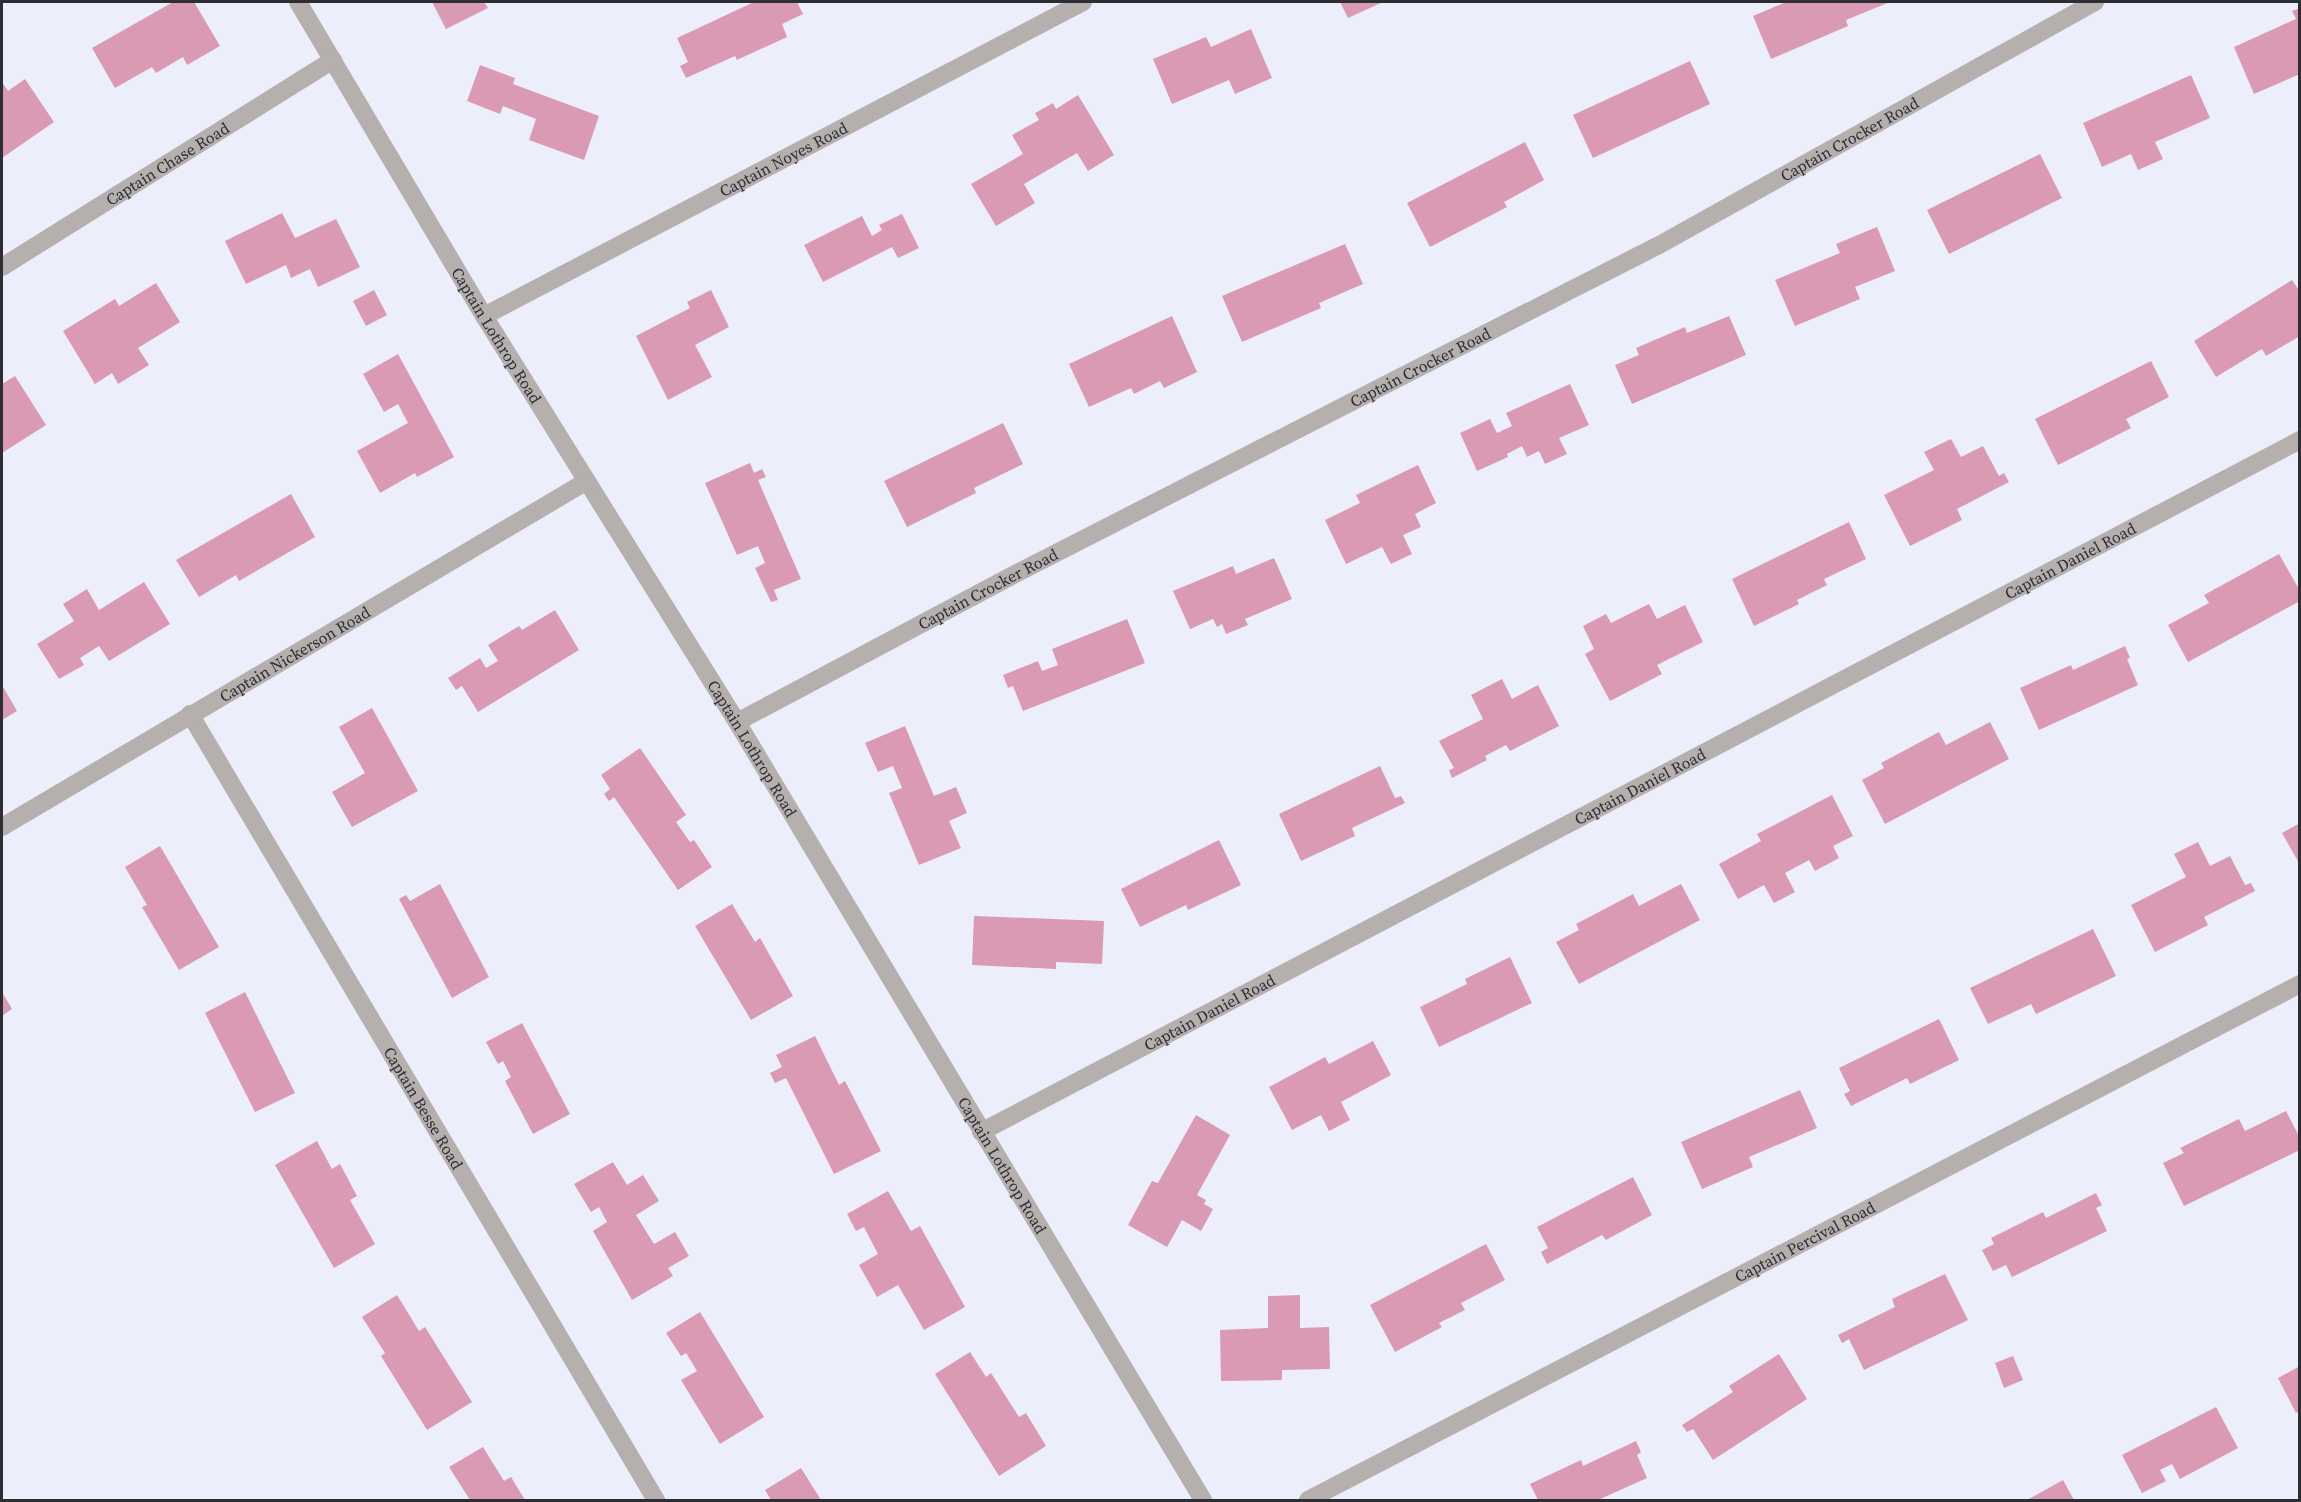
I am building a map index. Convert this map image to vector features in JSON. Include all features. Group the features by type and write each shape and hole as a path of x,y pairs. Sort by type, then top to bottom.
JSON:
{"street":[{"name":"Captain Lothrop Road","path":"298,2 484,316 737,722 1203,1500"},
{"name":"Captain Noyes Road","path":"484,316 1083,2"},
{"name":"Captain Crocker Road","path":"737,722 1017,573 1661,244 2095,2"},
{"name":"Captain Chase Road","path":"2,267 333,60"},
{"name":"Captain Daniel Road","path":"981,1132 2300,440"},
{"name":"Captain Nickerson Road","path":"2,827 587,481"},
{"name":"Captain Besse Road","path":"190,714 656,1500"},
{"name":"Captain Percival Road","path":"1308,1500 2300,984"}],"building":[{"path":"173,2 194,2 220,46 187,65 183,57 156,73 152,67 115,88 92,48"},
{"path":"432,2 484,2 488,8 446,29"},
{"path":"754,2 797,2 803,14 782,24 787,37 737,60 735,56 686,78 680,66 688,62 677,38"},
{"path":"1340,2 1383,2 1348,18"},
{"path":"1786,2 1890,2 1846,20 1848,26 1771,59 1753,16"},
{"path":"2300,8 2300,74 2254,94 2234,47 2296,19 2292,11"},
{"path":"1251,29 1272,78 1235,94 1229,80 1172,104 1153,59 1206,37 1211,47"},
{"path":"1690,61 1710,104 1593,158 1573,115"},
{"path":"480,65 515,78 513,84 599,116 584,160 529,140 536,119 503,106 500,114 467,101"},
{"path":"2191,75 2210,118 2155,142 2163,159 2138,170 2131,154 2102,167 2083,123"},
{"path":"25,79 54,122 2,158 2,82 8,91"},
{"path":"1078,95 1114,155 1088,171 1077,153 1024,184 1035,203 996,226 971,184 1023,154 1012,135 1039,120 1035,113 1053,103 1056,109"},
{"path":"1525,142 1544,180 1504,202 1507,207 1430,247 1407,203"},
{"path":"2040,154 2062,198 1949,254 1927,210"},
{"path":"282,213 295,238 336,219 360,267 318,287 310,269 291,278 286,265 246,284 225,241"},
{"path":"902,214 919,248 898,258 892,247 823,282 804,245 862,216 872,236 882,230 879,225"},
{"path":"1877,227 1895,271 1855,287 1860,299 1795,326 1775,280 1840,253 1836,244"},
{"path":"1345,244 1363,284 1319,303 1321,308 1242,342 1222,296"},
{"path":"2292,280 2300,292 2300,336 2266,356 2262,349 2216,377 2194,341"},
{"path":"156,283 180,322 138,348 149,365 118,384 112,373 95,384 63,331 115,299 119,306"},
{"path":"374,290 387,315 366,326 353,301"},
{"path":"711,290 729,327 695,345 712,377 668,400 636,336 690,308 687,302"},
{"path":"1172,316 1197,372 1164,388 1160,381 1134,394 1131,388 1089,407 1069,364"},
{"path":"1729,316 1746,355 1632,404 1615,365 1639,355 1636,348 1685,327 1687,333"},
{"path":"398,354 454,457 417,477 415,473 380,493 357,451 408,423 398,404 384,412 363,374"},
{"path":"2151,361 2169,397 2126,419 2131,428 2058,465 2035,419"},
{"path":"15,376 46,425 2,453 2,384"},
{"path":"1570,384 1589,425 1559,438 1567,454 1545,464 1539,451 1527,457 1522,446 1507,454 1508,457 1477,471 1460,433 1490,419 1497,433 1512,426 1506,413"},
{"path":"1003,423 1023,464 974,488 976,493 907,527 884,481"},
{"path":"1951,439 1961,457 1983,446 1999,476 2004,473 2009,482 1957,509 1962,520 1910,546 1884,495 1934,470 1924,452"},
{"path":"750,463 754,473 762,469 766,477 758,480 801,579 774,590 778,600 771,602 755,568 765,563 758,546 737,555 705,483"},
{"path":"1418,465 1436,503 1415,514 1421,527 1403,535 1412,554 1391,564 1382,547 1346,564 1325,520 1360,503 1356,495"},
{"path":"291,494 315,537 239,581 236,575 199,597 176,560"},
{"path":"1849,522 1866,559 1824,579 1827,585 1797,600 1799,604 1754,626 1732,579"},
{"path":"2279,554 2300,591 2300,601 2188,662 2168,625 2209,603 2204,595"},
{"path":"1274,558 1292,599 1245,619 1248,625 1226,634 1222,624 1217,627 1213,619 1190,629 1173,591 1233,566 1236,574"},
{"path":"144,582 170,624 109,661 99,646 80,658 84,665 59,679 37,644 74,621 63,604 87,589 99,610"},
{"path":"1649,604 1657,619 1685,605 1703,642 1657,665 1662,674 1610,701 1585,654 1594,649 1583,626 1606,614 1611,623"},
{"path":"555,610 579,650 478,712 462,686 456,690 448,678 480,658 486,668 498,661 488,645 519,626 522,630"},
{"path":"1127,619 1145,663 1023,711 1013,686 1008,688 1003,675 1038,661 1042,671 1058,665 1052,649"},
{"path":"2125,646 2130,658 2127,659 2138,685 2039,730 2020,688 2071,665 2073,670"},
{"path":"1502,679 1512,699 1538,685 1559,726 1510,751 1506,745 1485,756 1487,760 1452,778 1449,770 1454,768 1439,741 1483,719 1471,695"},
{"path":"2,685 17,711 2,720"},
{"path":"372,708 418,791 352,827 332,792 365,773 339,727"},
{"path":"1990,722 2009,759 1885,824 1862,780 1884,768 1881,763 1939,732 1946,745"},
{"path":"905,726 934,796 956,787 967,813 949,821 961,848 919,865 889,793 902,788 893,766 878,772 865,743"},
{"path":"640,748 686,815 676,822 690,842 694,840 712,867 678,890 614,797 609,801 604,794 610,789 601,775"},
{"path":"1380,766 1395,798 1401,796 1405,803 1352,828 1355,836 1301,861 1279,814"},
{"path":"1832,795 1853,836 1833,846 1839,858 1815,871 1809,860 1785,873 1795,892 1774,903 1764,885 1738,899 1719,864 1761,841 1757,834"},
{"path":"2300,823 2300,865 2282,833"},
{"path":"1219,840 1241,885 1188,910 1186,905 1140,927 1121,889"},
{"path":"2198,842 2210,866 2230,856 2245,885 2251,883 2255,891 2204,917 2208,925 2155,952 2131,905 2186,877 2174,854"},
{"path":"160,846 219,947 179,970 142,907 147,905 125,867"},
{"path":"440,884 489,977 452,998 399,899 406,895 410,901"},
{"path":"1681,884 1700,920 1579,984 1556,942 1579,930 1576,924 1633,894 1639,906"},
{"path":"732,904 755,942 760,938 793,996 751,1020 695,926"},
{"path":"974,916 1104,921 1102,964 1056,962 1056,969 972,965"},
{"path":"2093,929 2116,976 2036,1014 2031,1004 1988,1024 1970,988"},
{"path":"1510,957 1532,1003 1439,1047 1420,1007 1467,984 1465,979"},
{"path":"2,992 12,1009 2,1016"},
{"path":"245,992 295,1093 255,1112 205,1013"},
{"path":"1939,1019 1959,1060 1910,1084 1907,1078 1851,1106 1844,1094 1850,1091 1839,1068"},
{"path":"522,1023 570,1114 533,1134 505,1081 511,1077 503,1061 498,1064 486,1042"},
{"path":"815,1036 839,1085 845,1081 881,1151 834,1174 786,1078 775,1083 770,1073 782,1067 776,1055"},
{"path":"1373,1041 1391,1075 1341,1102 1350,1120 1329,1131 1321,1115 1292,1130 1269,1087 1325,1057 1329,1064"},
{"path":"1800,1090 1817,1128 1749,1157 1753,1167 1702,1189 1681,1142"},
{"path":"2286,1111 2300,1138 2300,1150 2184,1206 2163,1163 2184,1153 2180,1148 2239,1119 2245,1131"},
{"path":"1196,1115 1230,1135 1197,1195 1206,1200 1204,1204 1213,1209 1201,1231 1182,1220 1167,1247 1128,1225 1152,1181 1158,1183"},
{"path":"317,1141 332,1169 340,1164 357,1196 350,1200 375,1244 334,1268 275,1165"},
{"path":"613,1162 627,1185 643,1175 659,1201 636,1215 654,1244 675,1232 689,1256 668,1268 673,1276 632,1300 593,1231 607,1222 599,1207 591,1212 574,1184"},
{"path":"1633,1177 1652,1215 1606,1240 1602,1235 1547,1264 1541,1252 1548,1248 1537,1227"},
{"path":"888,1191 911,1231 920,1226 965,1307 924,1330 898,1285 877,1297 859,1265 878,1254 864,1227 856,1231 847,1214"},
{"path":"2096,1193 2102,1205 2096,1208 2107,1231 2012,1277 2006,1265 1993,1271 1982,1250 1994,1244 1991,1238 2043,1212 2046,1218"},
{"path":"1486,1244 1505,1280 1461,1303 1465,1310 1439,1323 1442,1327 1395,1352 1370,1305"},
{"path":"1945,1274 1968,1320 1864,1370 1849,1339 1842,1343 1838,1335 1895,1307 1892,1299"},
{"path":"397,1295 419,1331 425,1327 472,1402 427,1430 381,1356 385,1353 362,1317"},
{"path":"1300,1295 1300,1328 1329,1327 1330,1369 1282,1370 1282,1380 1221,1381 1220,1330 1268,1328 1268,1296"},
{"path":"700,1312 764,1417 720,1444 681,1380 697,1371 686,1353 681,1356 666,1333"},
{"path":"970,1352 986,1377 991,1373 1019,1417 1026,1413 1046,1446 999,1476 935,1374"},
{"path":"1779,1354 1807,1399 1713,1460 1693,1429 1687,1432 1682,1425 1733,1392 1729,1386"},
{"path":"2013,1356 2023,1380 2004,1388 1995,1363"},
{"path":"2300,1366 2300,1411 2296,1413 2278,1378"},
{"path":"2216,1407 2238,1448 2180,1479 2172,1464 2160,1470 2166,1481 2142,1493 2122,1455"},
{"path":"1636,1441 1641,1452 1637,1455 1647,1478 1598,1500 1538,1500 1530,1484 1581,1460 1583,1466"},
{"path":"483,1447 504,1481 511,1477 525,1500 470,1500 449,1467"},
{"path":"801,1468 821,1500 771,1500 765,1490"},
{"path":"2063,1480 2074,1500 2027,1500"}]}
